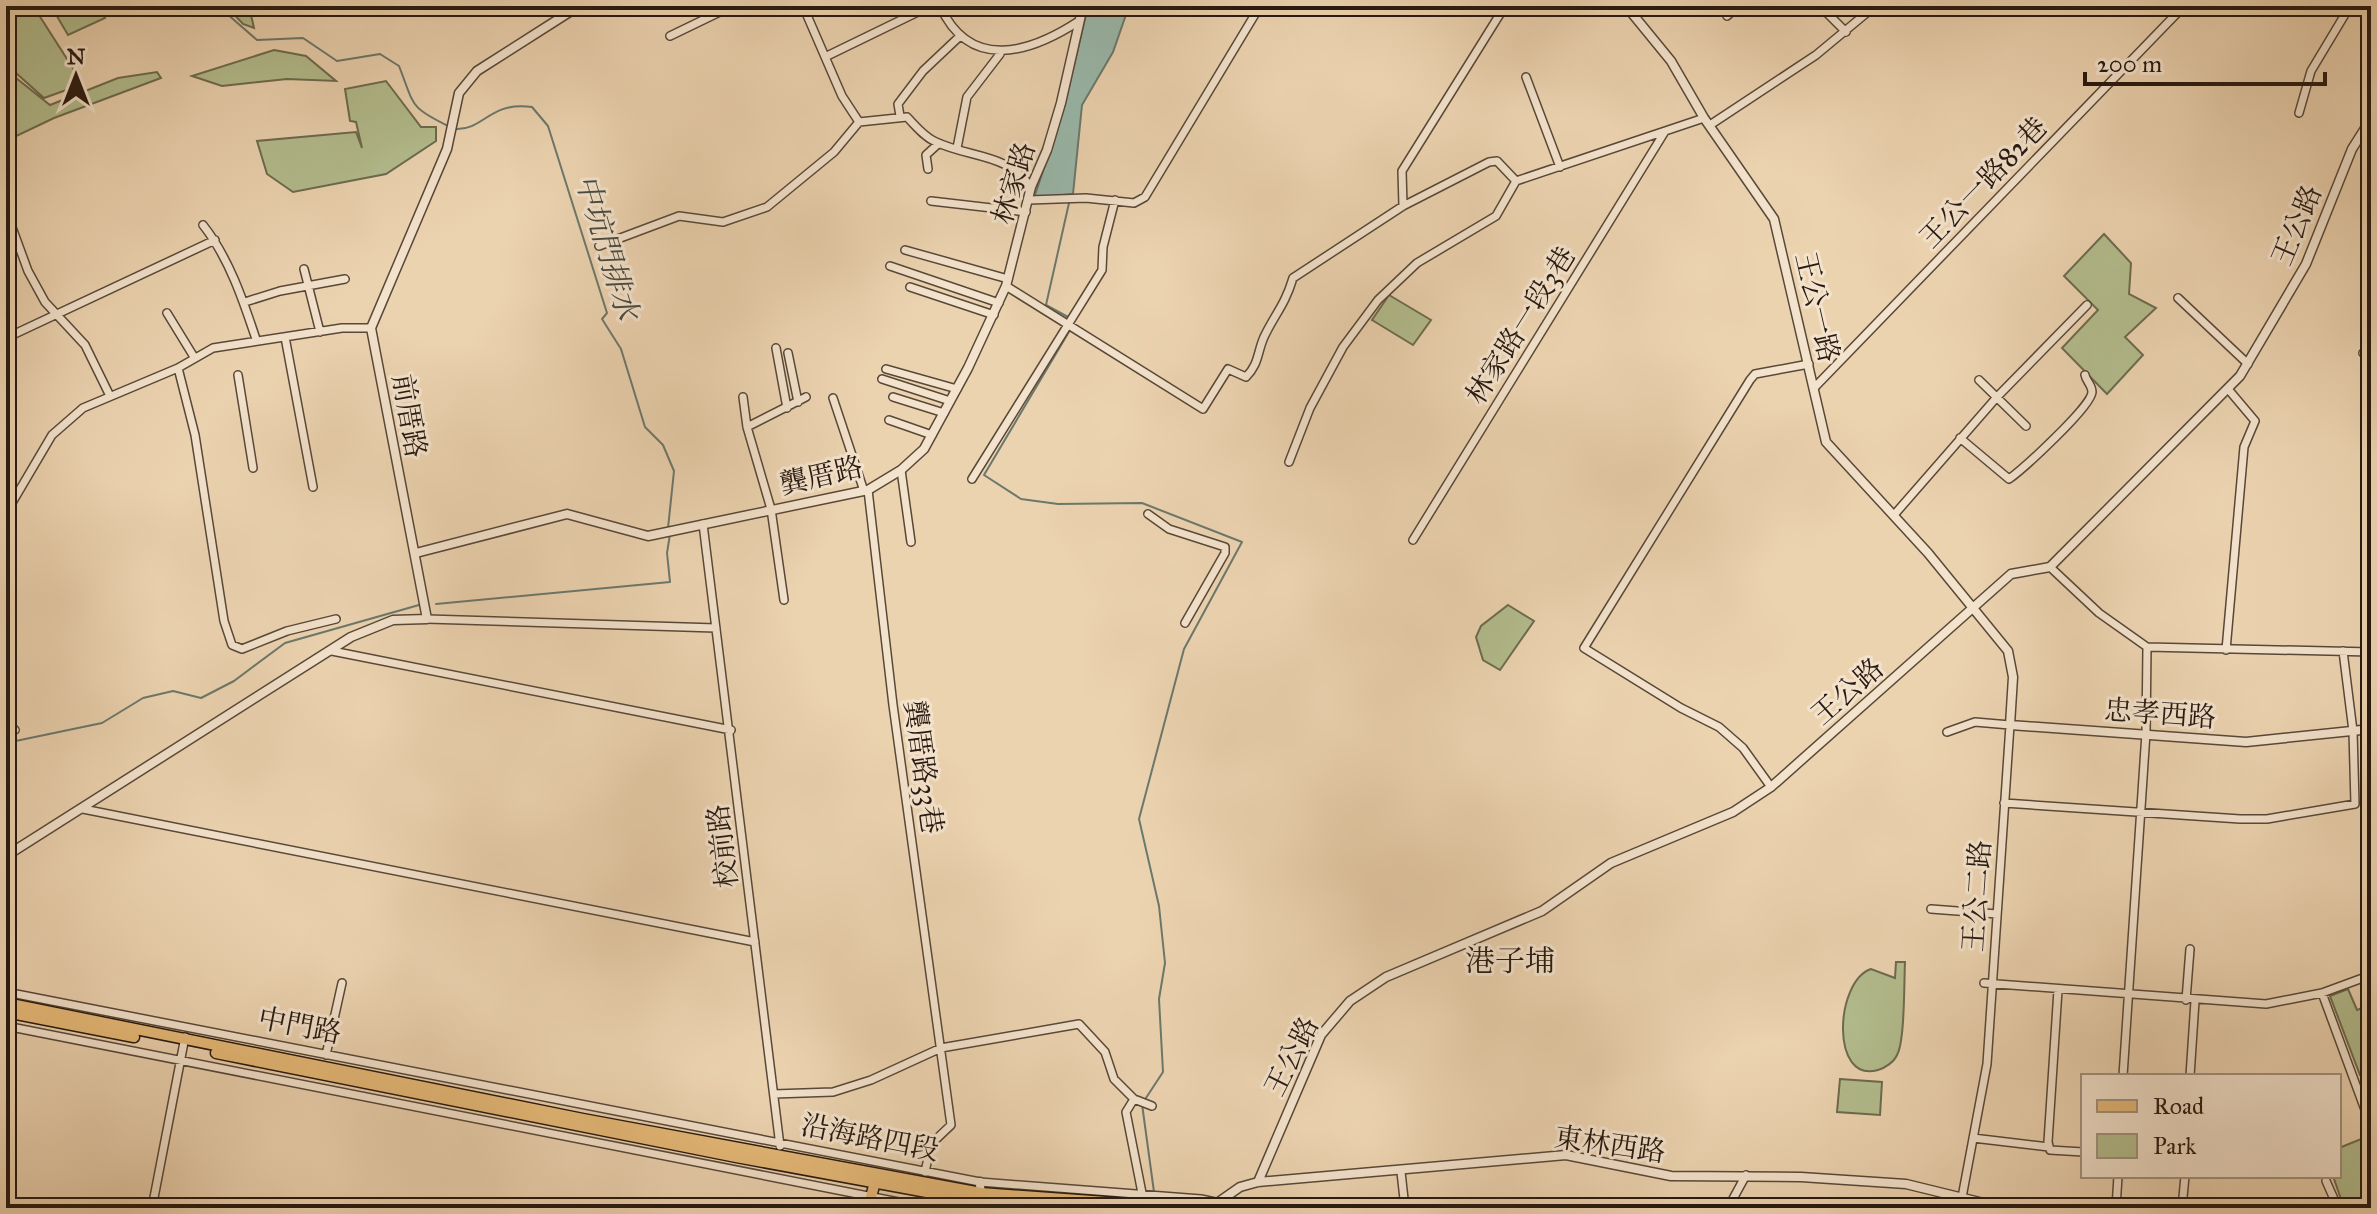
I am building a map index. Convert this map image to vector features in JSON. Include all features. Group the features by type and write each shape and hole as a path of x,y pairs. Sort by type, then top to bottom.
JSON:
{"main road":[{"name":"中門路","path":"6,1003 184,1044"},
{"name":"中門路","path":"6,1012 582,1122"},
{"name":"沿海路四段","path":"582,1122 1036,1208"},
{"name":"沿海路四段","path":"781,1160 875,1182 981,1196 1166,1202 1189,1208"},
{"path":"871,1197 875,1182"}],"street":[{"path":"6,513 52,435 83,408 178,368 213,348 256,339 371,328 423,212 451,132 459,93 477,71 579,6"},
{"path":"670,36 732,6"},
{"path":"803,6 842,96 859,122"},
{"path":"825,57 930,6"},
{"path":"940,6 959,37 1000,54"},
{"name":"林家路","path":"968,368 1007,283 1031,187 1051,138 1083,6"},
{"path":"1029,200 1069,198 1134,203 1145,197 1260,6"},
{"path":"1403,206 1402,171 1505,6"},
{"name":"王公一路","path":"1626,6 1671,61 1707,122 1774,219 1809,364 1822,434 1830,449 1894,515 1974,608"},
{"path":"1727,16 1738,6"},
{"path":"1820,6 1846,32"},
{"path":"1289,462 1317,395 1343,347 1378,300 1417,263 1496,216 1516,181 1707,122 1846,32 1875,6"},
{"name":"王公一路82巷","path":"1814,388 2184,6"},
{"path":"2299,113 2311,71 2350,6"},
{"path":"957,148 967,97 987,65 1000,54 1047,40 1079,21"},
{"path":"959,37 910,86 898,104 900,116 938,144 1002,161 1022,174 1031,187"},
{"path":"1526,77 1560,167"},
{"path":"599,246 679,216 723,222 767,207 834,152 859,122 900,116"},
{"name":"王公路","path":"1258,1182 1321,1035 1359,994 1386,977 1542,911 1611,863 1733,812 1771,787 2011,574 2050,567 2228,389 2248,364 2306,264 2352,149 2371,119"},
{"name":"林家路一段3巷","path":"1413,540 1664,133"},
{"path":"928,169 926,155 938,144"},
{"path":"905,250 1007,283 1071,327 1203,409 1228,369 1246,377 1257,366 1264,337 1285,305 1293,278 1403,206 1489,162 1497,161 1516,181"},
{"path":"972,479 1071,327 1073,315 1102,270 1103,247 1115,200"},
{"path":"931,201 1026,212"},
{"path":"6,211 45,302 85,345 110,396"},
{"path":"203,225 215,240 245,302 256,339"},
{"path":"6,338 215,240"},
{"path":"6,247 17,242"},
{"path":"890,266 999,303"},
{"path":"304,269 311,285 320,332"},
{"path":"245,302 345,279"},
{"path":"910,287 994,315"},
{"path":"2178,298 2248,364"},
{"path":"1894,515 1940,459 2087,305"},
{"path":"167,313 194,357"},
{"name":"前厝路","path":"371,328 427,619"},
{"path":"285,337 313,487"},
{"path":"776,348 787,408"},
{"path":"788,353 798,402"},
{"path":"1771,787 1743,748 1719,727 1584,648 1750,380 1755,374 1809,364"},
{"path":"178,368 195,435 224,621 232,645 242,649 287,631 336,619"},
{"name":"龔厝路","path":"416,553 567,514 639,535 663,533 866,491 901,470 924,449 968,368"},
{"path":"886,369 957,389"},
{"path":"238,375 253,468"},
{"path":"1960,438 2009,479 2069,423 2091,397 2092,390 2085,375"},
{"path":"882,379 950,401"},
{"path":"1979,380 2026,426"},
{"path":"2226,650 2244,447 2255,421 2228,389"},
{"path":"743,397 747,427 771,509 784,600"},
{"path":"747,427 806,397"},
{"path":"893,397 944,413"},
{"name":"龔厝路33巷","path":"833,398 866,491 951,1125 931,1144 925,1172"},
{"path":"889,420 932,435"},
{"path":"901,470 911,542"},
{"path":"1148,514 1169,529 1225,547 1225,553 1185,623"},
{"name":"校前路","path":"703,524 731,730 781,1160"},
{"path":"2050,567 2099,613 2147,647 2371,652"},
{"name":"王公二路","path":"1960,1208 1987,1064 1988,984 1997,914 2013,663 2001,641 1974,608"},
{"path":"6,856 370,627 393,620 427,619 716,628"},
{"path":"2123,1074 2146,733 2147,647"},
{"path":"332,651 731,730"},
{"path":"2004,803 2240,819 2267,819 2355,804 2353,731 2343,651"},
{"path":"6,721 15,730"},
{"name":"忠孝西路","path":"1947,732 1975,722 2258,742 2371,729"},
{"path":"83,809 755,942"},
{"path":"1931,909 1997,914"},
{"path":"2190,949 2190,1074"},
{"path":"1988,984 2190,1001 2266,1004 2322,993 2371,975"},
{"path":"326,1055 342,983"},
{"path":"2049,1147 2058,990"},
{"name":"中門路","path":"6,992 586,1106"},
{"path":"2322,993 2371,1126"},
{"path":"774,1094 833,1092 871,1080 941,1048 1079,1024 1105,1052 1114,1079 1134,1099 1150,1105"},
{"name":"中門路","path":"6,1026 580,1140"},
{"path":"152,1208 187,1027"},
{"path":"281,1081 288,1047"},
{"path":"526,1129 531,1095"},
{"path":"1134,1099 1126,1112 1146,1202"},
{"name":"沿海路四段","path":"586,1106 925,1172 981,1196"},
{"path":"1973,1138 2081,1152"},
{"name":"沿海路四段","path":"580,1140 929,1208"},
{"name":"東林西路","path":"1219,1205 1240,1187 1258,1182 1401,1172 1508,1158 1566,1155 1671,1176 1746,1175 1906,1184 2004,1208"},
{"path":"1401,1172 1405,1208"},
{"path":"1728,1208 1746,1175"},
{"path":"2116,1208 2118,1178"},
{"path":"2182,1208 2185,1178"},
{"path":"2326,1181 2338,1208"},
{"path":"1950,1208 1960,1197"},
{"path":"1166,1202 1243,1208"}],"green space":[{"path":"6,6 37,6 37,12 83,84 44,98 6,64"},
{"path":"51,6 100,6 105,18 68,35"},
{"path":"226,6 249,6 254,28 243,24"},
{"path":"274,50 306,56 336,81 287,79 222,86 192,76"},
{"path":"6,70 50,105 118,78 157,72 161,78 54,118 6,141"},
{"path":"386,81 421,127 436,127 436,141 386,174 293,192 267,174 257,141 356,132 362,148 356,122 350,121 345,89"},
{"path":"2104,234 2131,263 2129,294 2156,308 2125,337 2143,355 2107,394 2062,348 2098,310 2064,276"},
{"path":"1389,295 1431,320 1413,345 1372,320"},
{"path":"1508,605 1534,621 1500,670 1483,660 1476,637 1481,626"},
{"path":"1896,962 1905,962 1900,1048 1896,1058 1886,1066 1878,1070 1862,1070 1852,1062 1845,1047 1843,1029 1850,992 1859,977 1871,969 1895,978"},
{"path":"2348,989 2357,1010 2371,1005 2371,1073 2360,1075 2330,996"},
{"path":"1840,1079 1882,1082 1880,1115 1837,1112"},
{"path":"2366,1137 2371,1149 2371,1204 2344,1208 2334,1178 2341,1178 2341,1147"}],"shaded area":[{"path":"1088,6 1129,6 1113,52 1082,105 1073,194 1034,198 1064,108"}],"waterway":[{"name":"中坑門排水","path":"218,6 257,40 303,38 337,61 380,54 399,66 411,98 420,110 450,127"},
{"name":"中坑門排水","path":"456,129 466,128 506,108 518,106 532,107 548,126 607,313 602,319 621,349 645,427 663,445 674,471 668,528"},
{"path":"1068,317 1046,305 1069,203"},
{"path":"1070,330 984,475 1021,499 1058,504 1142,503 1242,542 1184,649 1139,819 1159,906 1165,963 1159,999 1163,1072 1142,1104 1154,1192"},
{"name":"中坑門排水","path":"436,604 670,582 667,553 670,534"},
{"name":"中坑門排水","path":"6,743 102,723 143,698 173,691 201,698 234,681 285,643 419,605"}],"district":[{"name":"港子埔","path":"1510,961"}]}
